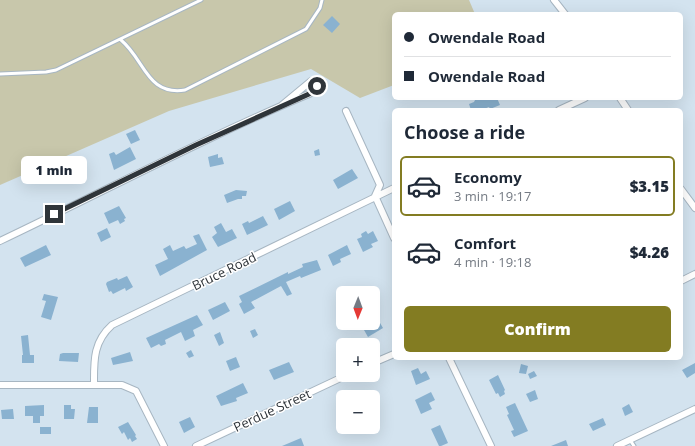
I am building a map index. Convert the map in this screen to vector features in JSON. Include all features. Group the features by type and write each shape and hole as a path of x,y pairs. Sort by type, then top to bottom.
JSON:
{"street":[{"path":"554,0 563,12"},
{"path":"0,241 172,156 314,91 317,89 317,84 311,81 282,105"},
{"path":"563,108 581,100"},
{"path":"346,111 380,185 375,196 392,234"},
{"name":"Bruce Road","path":"94,384 96,347 100,338 112,325 323,224 375,196 392,189"},
{"path":"683,192 695,208"},
{"path":"683,280 695,274"},
{"path":"380,360 392,355"},
{"path":"450,360 491,446"},
{"name":"Perdue Street","path":"196,446 336,380"},
{"path":"0,385 122,385 136,391 164,446"},
{"path":"616,446 695,409"}],"lane":[{"path":"0,74 46,72 56,70 121,40 201,0"},
{"path":"121,40 135,54 153,82 169,91 185,90 306,29 320,8 322,0"},
{"path":"630,440 634,446"}],"green space":[{"path":"0,0 469,0 474,12 392,12 392,86 360,98 311,69 169,111 0,185"}],"building":[{"path":"332,16 340,24 332,33 323,25"},
{"path":"475,100 498,100 500,105 492,108 470,108 469,104"},
{"path":"135,130 140,140 131,144 126,134"},
{"path":"130,147 136,159 114,170 109,154 114,152 116,155"},
{"path":"319,149 320,155 315,156 314,151"},
{"path":"218,154 218,158 222,157 224,164 210,167 208,157"},
{"path":"352,169 358,178 338,189 333,180"},
{"path":"236,190 247,191 246,196 242,196 242,199 227,203 224,195"},
{"path":"290,201 295,211 279,220 274,209"},
{"path":"119,206 126,218 124,219 125,221 120,224 118,220 109,224 104,213"},
{"path":"263,216 268,225 247,235 242,224 248,221 249,223"},
{"path":"221,223 226,232 232,229 237,238 218,247 212,237 217,233 214,227"},
{"path":"107,228 111,237 101,242 97,233"},
{"path":"366,231 368,234 373,231 378,241 371,244 373,247 363,252 357,239 362,237 361,234"},
{"path":"199,234 207,250 160,276 155,265 168,259 163,249 170,245 173,251 184,246 186,249 197,244 193,236"},
{"path":"46,245 51,255 25,267 20,258"},
{"path":"347,245 351,254 340,259 341,262 333,266 328,255"},
{"path":"317,260 321,270 286,282 292,294 287,296 281,286 251,302 255,308 244,314 239,304 242,302 239,296 288,272 288,274 303,267 302,264"},
{"path":"127,276 133,287 126,291 125,288 113,294 111,291 109,292 106,284 107,282 117,278 118,280"},
{"path":"44,294 58,297 51,320 41,317 46,301 42,300"},
{"path":"225,302 230,311 213,320 208,310"},
{"path":"197,315 203,325 193,330 195,336 185,341 181,332 165,340 166,344 161,346 159,344 151,348 146,338"},
{"path":"380,323 383,328 380,330"},
{"path":"255,329 258,335 253,338 250,331"},
{"path":"364,330 380,330 368,337"},
{"path":"220,332 224,343 219,346 214,335"},
{"path":"28,335 30,355 34,355 34,363 22,363 23,355 21,336"},
{"path":"191,350 194,356 189,358 186,353"},
{"path":"130,352 133,361 113,365 111,358"},
{"path":"79,353 78,362 59,361 60,354"},
{"path":"236,357 240,367 230,371 226,361"},
{"path":"289,362 294,372 274,380 269,370"},
{"path":"695,363 695,373 687,378 682,370"},
{"path":"521,364 528,366 526,374 519,373"},
{"path":"418,368 421,374 426,371 430,379 416,385 411,371"},
{"path":"534,371 537,376 530,379 528,374"},
{"path":"498,375 505,390 505,394 500,397 498,393 496,394 489,380"},
{"path":"243,383 248,393 236,398 237,401 221,406 216,396"},
{"path":"535,390 538,399 530,402 526,394"},
{"path":"431,392 435,400 429,403 432,409 421,414 415,400"},
{"path":"515,403 528,431 514,437 511,431 514,430 507,415 509,414 506,407"},
{"path":"629,404 633,412 625,416 622,408"},
{"path":"44,405 44,416 40,416 40,423 33,423 33,416 25,416 25,406"},
{"path":"64,405 71,405 71,409 75,409 74,419 64,419"},
{"path":"89,407 98,407 98,423 87,423"},
{"path":"13,409 14,419 2,419 1,410"},
{"path":"190,417 195,427 184,433 179,422"},
{"path":"603,418 606,425 593,431 589,424"},
{"path":"128,422 137,439 132,442 130,438 128,440 124,432 122,434 118,427"},
{"path":"440,425 448,443 439,446 431,429"},
{"path":"40,427 51,427 51,434 40,434"},
{"path":"301,438 304,446 282,446"},
{"path":"566,440 568,446 551,446"}],"route":[{"path":"54,214 172,156 309,94 317,89 317,86"}]}
